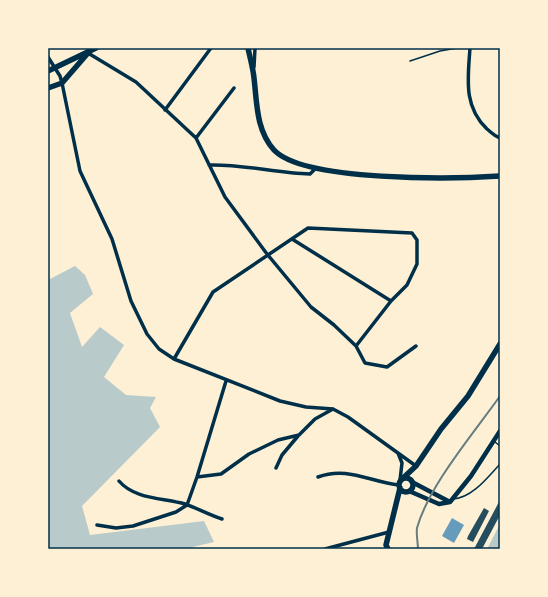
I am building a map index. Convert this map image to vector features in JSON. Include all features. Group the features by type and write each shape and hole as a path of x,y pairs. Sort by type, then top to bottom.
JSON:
{"main road":[{"path":"48,71 96,48"},
{"path":"248,48 254,76 258,120 264,135 274,150 292,160 316,168 375,176 432,178 500,176"},
{"path":"48,88 62,83 88,53"},
{"path":"388,549 386,545 398,501 400,483 416,466 441,429 468,396 500,344"},
{"path":"400,483 407,491 439,504 451,500 471,476 500,431"},
{"path":"398,501 412,487 411,481 416,466"},
{"path":"400,483 406,478 451,500"}],"street":[{"path":"165,110 211,48"},
{"path":"254,76 255,48"},
{"path":"470,48 468,98 480,123 495,137 500,138"},
{"path":"88,53 136,82 196,138 225,197 267,254 311,306 356,346 365,363 387,367 416,346"},
{"path":"48,57 62,83 80,171 112,239 131,301 147,334 159,349 174,358 226,381 280,401 306,407 333,409 348,417 416,466"},
{"path":"196,138 234,88"},
{"path":"209,165 230,164 310,174 316,168"},
{"path":"174,358 213,292 267,254 308,228 412,233 416,240 417,264 407,285 391,302 356,346"},
{"path":"292,239 391,302"},
{"path":"97,525 116,528 133,526 176,512 187,505 226,381"},
{"path":"276,468 282,455 299,435 315,419 333,409"},
{"path":"197,477 221,474 249,454 278,440 299,435"},
{"path":"318,476 331,472 346,472 385,484 400,483 402,463 397,452"},
{"path":"120,481 126,489 141,495 187,505 222,519"},
{"path":"325,549 389,532"},
{"path":"343,543 345,549"}],"lane":[{"path":"410,61 440,51 457,48"},
{"path":"494,441 500,446"},
{"path":"451,500 460,499 472,492 500,464"}],"shaded area":[{"path":"75,266 85,275 93,294 70,313 82,347 100,327 124,345 104,377 126,395 156,397 150,408 160,427 82,506 90,535 204,521 214,542 184,549 48,549 48,280"},
{"path":"500,524 500,549 487,549"}],"water":[{"path":"452,518 464,525 454,543 442,536"}],"building":[{"path":"500,500 500,515 482,549 474,549"},
{"path":"484,508 489,511 473,542 467,539"}],"railway":[{"path":"418,549 417,528 431,494 453,460 500,396"}]}
